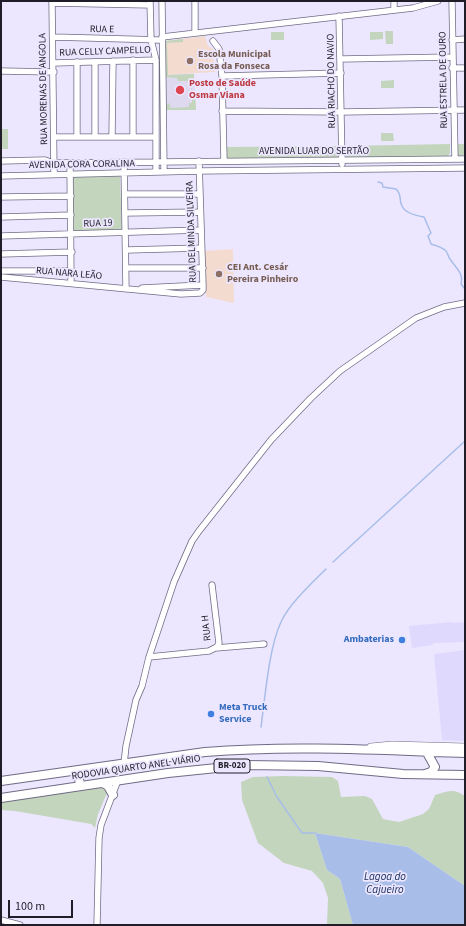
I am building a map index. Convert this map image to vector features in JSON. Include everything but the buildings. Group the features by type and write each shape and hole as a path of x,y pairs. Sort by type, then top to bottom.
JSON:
{"highway":[{"name":"RODOVIA QUARTO ANEL VIÁRIO","path":"1,781 204,752 258,749 359,749 465,753"},
{"path":"423,775 431,772 435,767 433,760 426,751"},
{"path":"168,758 168,773"},
{"name":"RODOVIA QUARTO ANEL VIÁRIO","path":"1,798 168,773 246,765 288,765 423,775 465,775"},
{"path":"78,770 80,786"},
{"path":"103,782 108,786 113,795"}],"main road":[{"name":"BR-020","path":"359,749 392,745 465,747"}],"street":[{"path":"162,1 164,172"},
{"path":"195,1 195,32"},
{"path":"394,1 394,10"},
{"name":"RUA E","path":"53,37 151,40 195,32 413,8 438,1"},
{"name":"RUA ESTRELA DE OURO","path":"452,1 452,68 455,159"},
{"path":"52,2 150,3 151,40 156,60 156,172"},
{"name":"RUA MORENAS DE ANGOLA","path":"52,2 54,63 54,174"},
{"name":"RUA RIACHO DO NAVIO","path":"339,16 342,170"},
{"path":"452,40 465,39"},
{"path":"151,40 158,46 162,56"},
{"path":"213,41 218,49 222,76 224,161"},
{"path":"341,59 452,57"},
{"path":"133,60 133,137"},
{"name":"RUA CELLY CAMPELLO","path":"54,63 156,60"},
{"path":"112,137 113,61"},
{"path":"77,62 77,137"},
{"path":"95,62 95,137"},
{"path":"452,68 465,68"},
{"path":"1,71 54,72"},
{"path":"222,76 341,73"},
{"path":"222,111 342,112 465,110"},
{"path":"54,137 156,137"},
{"name":"AVENIDA LUAR DO SERTÃO","path":"164,161 465,159"},
{"name":"AVENIDA CORA CORALINA","path":"1,161 45,160 54,163 70,163 164,161"},
{"name":"RUA DELMINDA SILVEIRA","path":"199,161 199,194 203,268 202,292"},
{"path":"124,162 127,250 126,288"},
{"path":"70,163 72,252 71,283"},
{"name":"AVENIDA LUAR DO SERTÃO","path":"164,172 465,168"},
{"name":"AVENIDA CORA CORALINA","path":"1,176 70,173 164,172"},
{"path":"125,194 199,194"},
{"path":"1,197 71,196"},
{"path":"126,213 200,212"},
{"path":"1,216 71,215"},
{"name":"RUA 19","path":"1,236 201,230"},
{"path":"127,250 202,248"},
{"path":"1,254 72,252"},
{"path":"126,268 203,268"},
{"name":"RUA NARA LEÃO","path":"1,271 72,271"},
{"name":"RUA NARA LEÃO","path":"1,277 189,294 202,292"},
{"name":"RUA NARA LEÃO","path":"134,289 157,286 203,285"},
{"path":"124,764 126,746 136,700 142,686 149,657 174,582 192,541 271,440 328,382 376,345 420,316 465,303"},
{"name":"RUA H","path":"149,657 216,648 219,643 212,585"},
{"path":"216,648 264,644"},
{"path":"97,925 99,838 101,825 118,780"},
{"path":"1,920 20,925"}],"shaded area":[{"name":"Escola Municipal Rosa da Fonseca","path":"205,36 208,46 213,49 215,72 166,75 165,41"},
{"name":"Posto de Saúde Osmar Viana","path":"194,74 196,110 166,110 166,75"},
{"name":"CEI Ant. Cesár Pereira Pinheiro","path":"233,249 234,303 206,297 204,251"},
{"path":"465,622 465,642 433,643 433,645 412,648 409,626"},
{"path":"465,650 465,741 442,740 434,654"}],"green space":[{"path":"385,31 393,31 393,44 386,44"},
{"path":"271,32 284,32 284,40 271,40"},
{"path":"370,32 383,32 383,39 370,40"},
{"path":"183,39 183,42 167,43 168,75 194,74 194,81 178,81 177,78 166,77 165,41"},
{"path":"394,80 394,88 381,88 381,81"},
{"path":"189,93 195,93 196,110 166,110 166,105 169,103 171,108 189,107 189,103 192,103 192,97 189,97"},
{"path":"1,129 8,129 8,149 1,149"},
{"path":"381,133 393,133 394,141 381,141"},
{"path":"450,144 450,153 448,156 346,158 344,146"},
{"path":"456,144 465,144 465,155 458,156"},
{"path":"338,146 339,155 337,158 225,159 225,147"},
{"path":"119,175 122,231 73,232 73,176"},
{"path":"253,777 332,777 338,781 341,797 365,796 372,799 383,819 399,822 423,814 429,809 435,795 451,791 461,793 465,796 465,886 408,847 315,833 327,870 340,879 353,925 327,925 328,898 323,883 312,871 284,863 258,843 242,800 241,782"},
{"path":"104,786 108,790 98,814 95,828 91,824 1,810 1,800"}],"water":[{"name":"Lagoa do Cajueiro","path":"315,833 408,847 465,886 465,925 353,925 340,879 327,870"}],"waterway":[{"path":"378,182 382,183 383,187 396,189 400,196 402,206 406,211 424,217 431,233 428,236 431,244 447,252 449,258 460,273 462,280 461,284 465,289"},
{"path":"333,562 465,441"},
{"path":"261,727 270,659 281,622 289,608 326,569"},
{"path":"267,777 277,797 302,833 315,833"}],"place":[{"name":"Escola Municipal Rosa da Fonseca","path":"190,61"},
{"name":"Posto de Saúde Osmar Viana","path":"180,90"},
{"name":"CEI Ant. Cesár Pereira Pinheiro","path":"219,274"},
{"name":"Ambaterias","path":"402,640"},
{"name":"Meta Truck Service","path":"211,714"}]}
